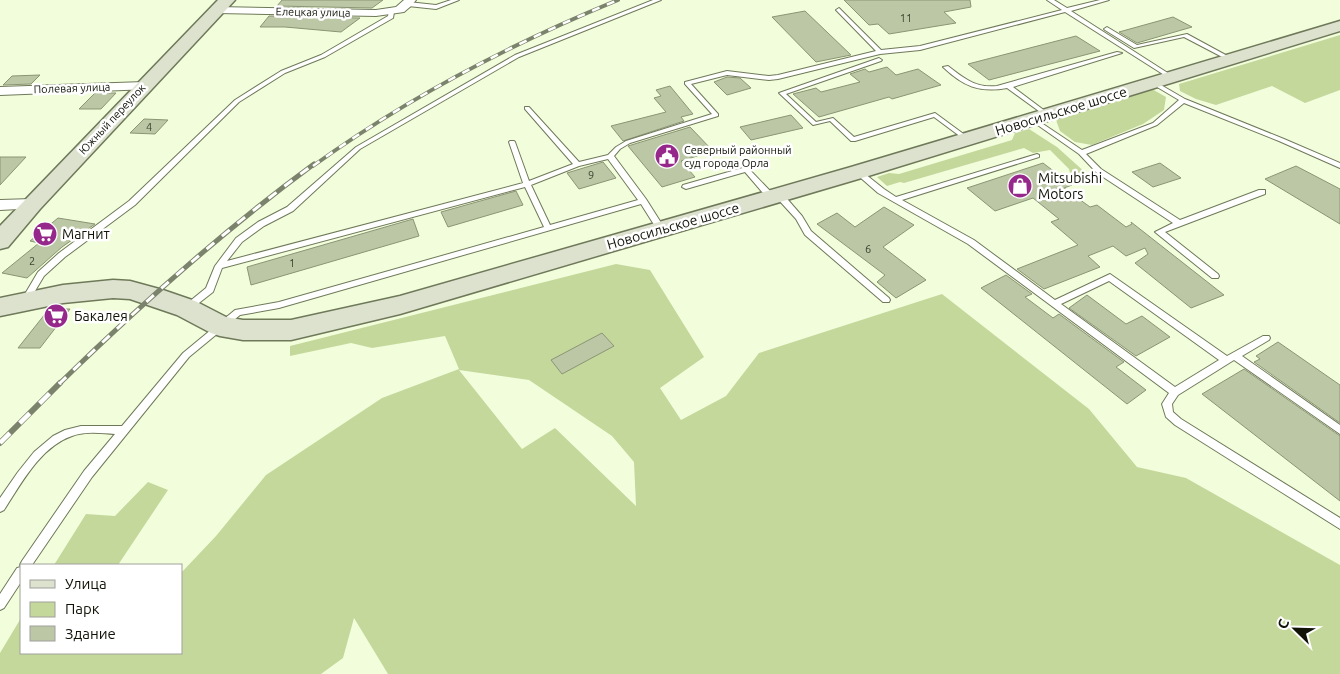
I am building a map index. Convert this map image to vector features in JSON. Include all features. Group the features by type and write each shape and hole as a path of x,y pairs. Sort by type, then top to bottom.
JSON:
{"street":[{"name":"Елецкая улица","path":"222,5 391,12 409,2"},
{"name":"Южный переулок","path":"0,241 32,204 222,5"},
{"name":"Новосильское шоссе","path":"0,307 63,294 113,289 130,290 154,296 186,308 220,326 242,330 291,330 400,305 858,172 1340,26"},
{"name":"Полевая улица","path":"0,91 144,86"},
{"path":"0,205 32,204"},
{"path":"0,292 63,294"}],"lane":[{"path":"409,2 436,7 456,0"},
{"path":"186,308 210,290 219,266 239,240 261,224 290,209 358,148 517,56 658,0"},
{"path":"1050,0 1163,80 1183,100 1304,149 1340,166"},
{"path":"219,266 527,184 577,165 610,156 628,142 716,115 687,83 727,72 769,78 778,77 880,52 920,48 1106,0"},
{"path":"839,10 880,52"},
{"path":"28,294 41,274 62,255 132,203 237,101 283,72 324,56 390,17 391,12"},
{"path":"1107,30 1136,47 1185,35 1230,59"},
{"path":"946,67 975,88 993,90 1119,53"},
{"path":"879,60 782,94 815,124 831,119 853,140 935,115 967,139"},
{"path":"1008,86 1099,170 1179,223"},
{"path":"1081,153 1155,124 1183,100"},
{"path":"527,108 577,165"},
{"path":"512,142 527,184 548,228"},
{"path":"610,156 661,229"},
{"path":"896,199 1037,156"},
{"path":"686,187 746,168 800,218 808,234 886,300"},
{"path":"858,172 881,191 971,242 1175,392"},
{"path":"1214,276 1159,232 1262,192"},
{"path":"27,564 88,474 123,430 186,355 238,312 279,305 643,201"},
{"path":"1054,304 1110,276 1340,430"},
{"path":"1266,338 1175,392 1167,404 1169,414 1178,422 1340,524"},
{"path":"0,507 43,447 69,433 88,430 123,430"},
{"path":"0,604 20,574"}],"green space":[{"path":"1340,35 1340,90 1305,103 1272,86 1216,105 1196,99 1180,91 1179,84"},
{"path":"1152,89 1166,97 1164,110 1143,124 1092,145 1075,142 1060,131 1056,120"},
{"path":"1029,129 1057,147 1087,174 1075,179 1071,177 1069,169 1050,150 1033,153 1024,148 904,183 900,182 887,186 877,177 889,173 899,174 1012,140 1015,133"},
{"path":"616,264 650,270 704,357 660,388 681,420 726,396 759,353 942,294 1089,409 1137,467 1186,478 1340,565 1340,674 388,674 354,618 343,658 321,674 0,674 0,653 20,620 20,654 182,654 182,572 216,536 266,475 382,398 459,369 445,336 372,348 351,343 290,356 290,346","holes":["459,370 529,380 612,436 634,462 636,506 555,428 522,449"]},
{"path":"148,482 168,490 119,564 55,564 86,514 115,516"}],"building":[{"path":"282,0 383,0 372,8 277,6"},
{"path":"844,0 970,0 971,7 944,12 956,23 889,34 878,24 869,25"},
{"path":"805,11 851,55 816,62 772,17"},
{"path":"269,16 360,18 341,32 285,27 260,27"},
{"path":"1173,17 1192,27 1137,43 1119,32"},
{"path":"1076,36 1100,51 989,80 968,64"},
{"path":"887,67 896,75 918,69 941,85 892,99 889,97 819,117 793,94 816,88 821,92 860,82 850,74 865,69 869,72"},
{"path":"40,75 31,84 3,85 12,76"},
{"path":"727,77 740,78 751,88 727,95 714,82"},
{"path":"670,86 693,114 681,117 684,121 623,141 611,126 666,112 654,98 661,96 656,90"},
{"path":"95,93 116,93 101,109 79,109"},
{"path":"791,115 803,128 751,140 740,127"},
{"path":"144,119 168,120 155,134 130,133"},
{"name":"Северный районный суд города Орла","path":"690,127 713,151 681,161 695,177 662,187 628,146"},
{"path":"0,157 26,157 0,185"},
{"path":"603,162 616,178 579,189 567,173"},
{"path":"1043,163 1072,185 1064,188 1090,207 1097,205 1126,227 1132,224 1131,222 1224,295 1191,308 1135,263 1148,254 1145,248 1126,256 1113,246 1088,256 1100,267 1044,289 1017,269 1078,245 1051,222 1059,219 1033,198 995,211 967,188"},
{"path":"1160,163 1181,178 1153,187 1132,172"},
{"path":"1296,166 1340,189 1340,224 1265,179"},
{"path":"516,191 523,205 448,227 441,212"},
{"path":"884,207 914,225 883,247 926,280 896,298 877,282 885,275 817,224 837,213 855,227"},
{"path":"58,218 95,224 62,247 27,278 2,273 39,243 30,241"},
{"path":"413,219 419,236 251,285 247,267"},
{"path":"1006,275 1032,294 1025,297 1053,318 1059,314 1124,362 1116,367 1146,390 1127,404 981,288"},
{"path":"1087,295 1126,324 1142,316 1170,337 1136,356 1069,308"},
{"path":"49,309 70,309 40,348 18,348"},
{"path":"602,333 614,346 562,374 551,360"},
{"path":"1278,342 1340,385 1340,423 1254,362 1260,359 1256,356"},
{"path":"1244,369 1340,436 1340,501 1202,394"}],"railway":[{"path":"313,166 385,118 461,74 538,35 618,0"},
{"path":"59,384 120,326 215,242 314,164"},
{"path":"0,443 59,384"}],"place":[{"name":"Северный районный суд города Орла","path":"667,156"},
{"name":"Mitsubishi Motors","path":"1020,186"},
{"name":"Магнит","path":"45,234"},
{"name":"Бакалея","path":"56,316"}]}
